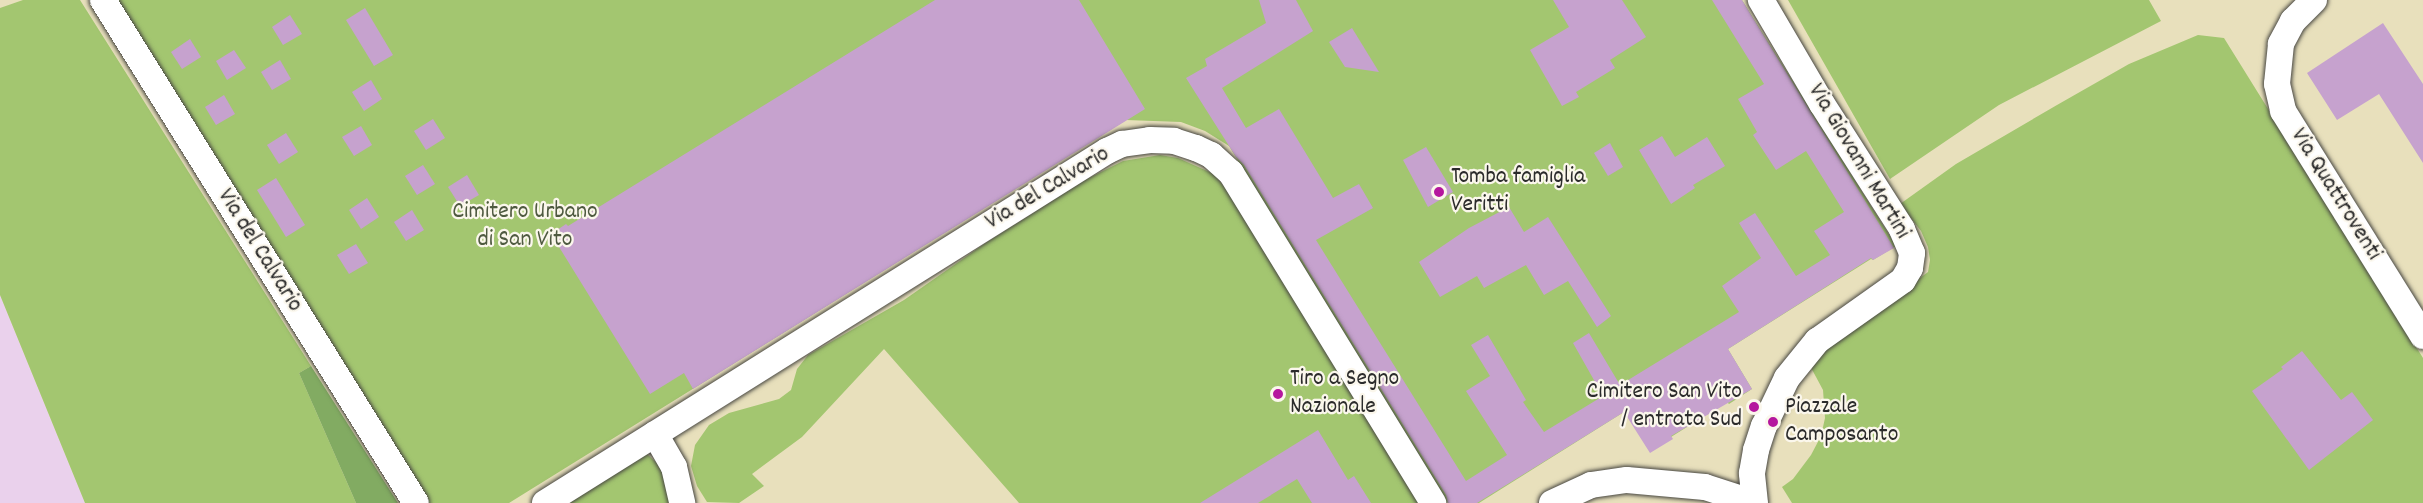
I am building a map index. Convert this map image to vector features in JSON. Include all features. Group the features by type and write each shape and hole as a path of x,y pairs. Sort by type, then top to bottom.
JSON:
{"street":[{"name":"Via del Calvario","path":"102,0 416,503"},
{"name":"Via Giovanni Martini","path":"1754,503 1752,473 1764,426 1782,387 1803,355 1841,323 1897,286 1907,275 1912,253 1902,229 1822,104 1761,0"},
{"name":"Via Quattroventi","path":"2314,0 2293,21 2281,44 2277,84 2283,111 2423,336"},
{"name":"Via del Calvario","path":"545,503 1107,151 1122,144 1163,140 1182,143 1211,155 1231,173 1433,503"},
{"path":"655,434 674,467 682,503"},
{"path":"1552,503 1591,485 1627,480 1686,484 1724,491 1754,503"}],"shaded area":[{"path":"0,295 85,503 0,503"}],"green space":[{"path":"23,0 80,0 311,366 299,373 356,503 85,503 0,295 0,8"},
{"name":"Cimitero Urbano di San Vito","path":"118,0 1742,0 1896,246 1873,260 1871,259 1728,349 1752,389 1729,404 1727,402 1671,437 1624,412 1479,503 1448,503 1229,146 1205,131 1181,122 1126,120 509,503 429,503"},
{"path":"1788,0 2149,0 2161,21 1999,105 1890,179"},
{"path":"2198,35 2224,38 2423,358 2423,503 1792,503 1782,487 1793,479 1811,455 1821,436 1825,418 1823,390 1808,362 1928,272 1930,260 1928,247 1921,231 1900,204 1956,164 2129,64"},
{"path":"1160,155 1178,158 1214,174 1227,190 1421,503 1019,503 884,349 802,437 752,474 764,486 739,503 707,502 697,486 691,466 695,445 709,425 729,413 779,399 791,390 797,369 808,355 904,300 987,242 1085,180 1123,161"},
{"path":"311,366 398,503 356,503 299,373"},
{"path":"646,453 662,468 671,503 569,503"}],"building":[{"path":"935,0 1079,0 1145,109 693,389 684,373 650,394 551,234 566,224 568,226"},
{"path":"1259,0 1296,0 1313,31 1222,88 1246,128 1279,109 1333,198 1359,184 1373,208 1316,240 1466,481 1507,455 1466,391 1490,376 1471,345 1488,335 1526,400 1523,402 1544,432 1603,396 1573,343 1589,333 1620,385 1739,312 1722,286 1761,258 1739,223 1755,213 1796,276 1830,255 1814,231 1844,212 1806,151 1776,170 1753,135 1757,132 1738,99 1764,84 1712,0 1742,0 1894,248 1873,260 1871,258 1728,349 1752,389 1671,436 1673,439 1650,453 1624,412 1477,503 1448,503 1446,495 1244,165 1236,157 1186,78 1207,66 1205,59 1266,23"},
{"path":"1553,0 1622,0 1646,37 1610,60 1615,68 1576,92 1579,97 1562,106 1530,50 1569,27"},
{"path":"365,8 393,55 374,66 346,20"},
{"path":"290,15 302,34 283,45 272,27"},
{"path":"2383,23 2423,84 2423,163 2379,94 2337,120 2307,73"},
{"path":"1352,28 1379,72 1345,67 1329,42"},
{"path":"190,39 201,57 182,69 171,52"},
{"path":"234,50 246,68 227,80 216,61"},
{"path":"280,60 291,79 272,90 261,72"},
{"path":"371,80 382,99 364,111 352,92"},
{"path":"224,95 235,114 216,125 205,107"},
{"path":"433,119 445,138 426,150 414,131"},
{"path":"361,126 372,145 354,156 342,137"},
{"path":"286,133 298,152 279,164 267,145"},
{"path":"1662,136 1675,157 1707,137 1725,166 1693,185 1695,188 1671,204 1639,150"},
{"path":"1610,143 1623,167 1608,176 1594,153"},
{"path":"1426,147 1453,192 1428,207 1403,160"},
{"path":"423,165 435,184 417,195 405,176"},
{"path":"467,175 479,195 460,206 448,187"},
{"path":"276,178 305,225 286,237 257,190"},
{"path":"367,198 379,217 361,229 349,210"},
{"path":"1509,207 1524,232 1548,217 1611,316 1597,327 1568,281 1544,295 1526,265 1484,288 1477,276 1440,297 1419,262 1469,228"},
{"path":"412,210 424,230 406,241 394,222"},
{"path":"356,244 368,263 349,274 337,255"},
{"path":"2302,351 2341,400 2352,392 2373,420 2309,470 2252,391 2283,369 2281,367"},
{"path":"1318,430 1348,480 1354,476 1371,503 1312,503 1297,479 1258,503 1200,503"}],"place":[{"name":"Tomba famiglia Veritti","path":"1439,192"},
{"name":"Tiro a Segno Nazionale","path":"1278,394"},
{"name":"Cimitero San Vito / entrata Sud","path":"1754,407"},
{"name":"Piazzale Camposanto","path":"1773,422"}]}
